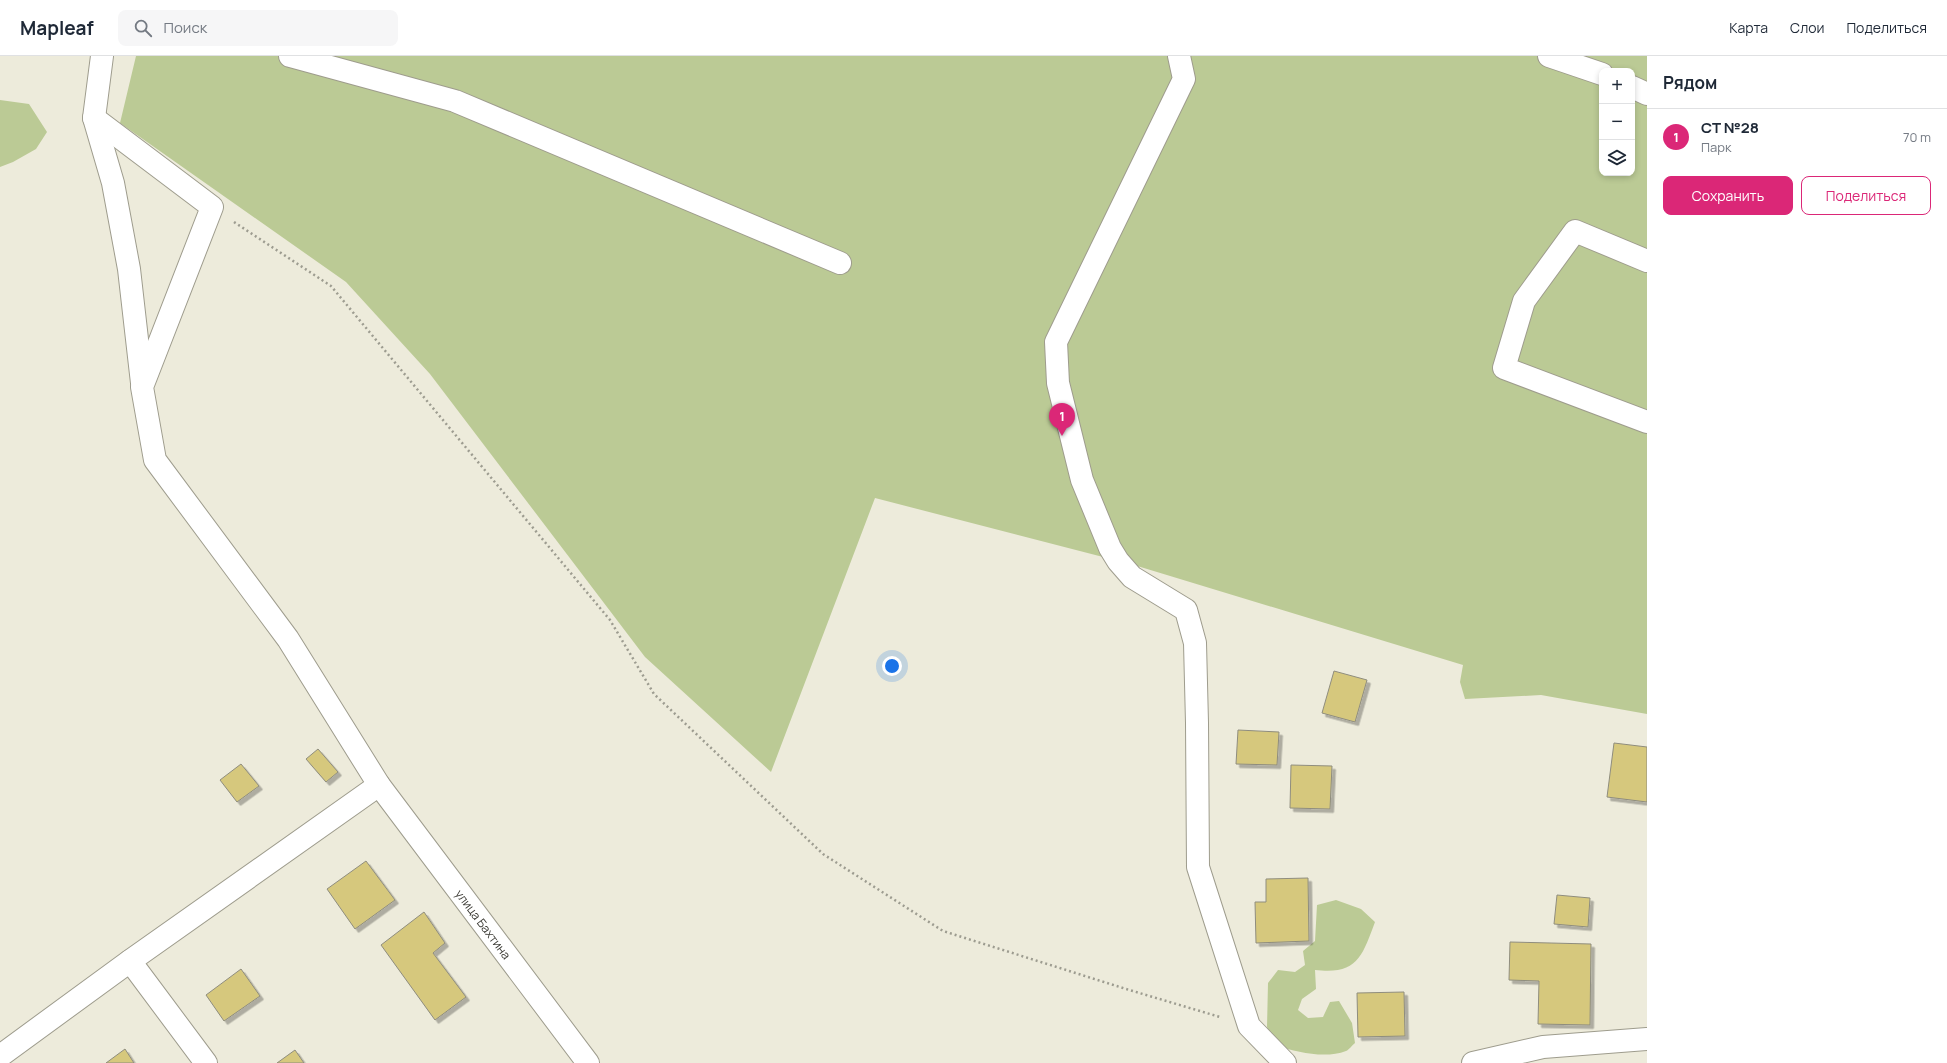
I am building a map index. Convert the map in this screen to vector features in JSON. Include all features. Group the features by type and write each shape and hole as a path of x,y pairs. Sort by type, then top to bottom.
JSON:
{"street":[{"path":"102,56 94,118 212,207 142,387"},
{"path":"290,56 455,101 840,263"},
{"path":"1179,56 1184,78 1056,342 1058,383 1082,480 1110,548 1118,561 1132,577 1186,610 1195,643 1198,867 1249,1026 1285,1063"},
{"path":"1549,56 1599,73"},
{"path":"1635,88 1647,94"},
{"name":"улица Бахтина","path":"94,118 113,184 129,269 142,387 155,460 288,638 379,785 588,1063"},
{"path":"1647,261 1575,231 1524,301 1504,368 1647,422"},
{"path":"0,1056 130,961 379,785"},
{"path":"130,961 206,1063"},
{"path":"1473,1063 1543,1047 1647,1039"}],"path":[{"path":"212,207 331,286 610,620 654,694 823,854 943,931 1249,1026"}],"green space":[{"path":"136,56 1647,56 1647,714 1541,695 1465,699 1460,682 1463,665 1134,565 875,498 771,772 645,657 430,374 346,282 120,123"},
{"path":"0,100 29,104 47,132 36,149 13,162 0,167"},
{"path":"1336,900 1361,909 1375,922 1366,945 1356,961 1340,970 1315,970 1316,989 1302,999 1298,1010 1308,1018 1323,1017 1330,1002 1339,1001 1352,1023 1355,1043 1346,1051 1320,1055 1277,1046 1267,1027 1268,983 1278,970 1295,972 1305,965 1303,951 1315,941 1317,905"}],"building":[{"path":"1334,671 1367,680 1355,722 1322,713"},
{"path":"1238,730 1279,732 1277,765 1236,764"},
{"path":"1614,743 1647,747 1647,802 1607,797"},
{"path":"318,749 338,772 326,782 306,759"},
{"path":"241,764 259,786 237,802 220,780"},
{"path":"1291,765 1332,766 1330,809 1290,808"},
{"path":"366,861 395,900 355,929 327,889"},
{"path":"1308,878 1309,941 1256,943 1255,902 1266,902 1266,879"},
{"path":"1557,895 1590,898 1588,927 1554,924"},
{"path":"424,912 445,943 433,953 466,997 435,1020 381,945"},
{"path":"1510,942 1591,944 1590,1025 1538,1024 1539,981 1509,980"},
{"path":"241,969 260,996 224,1021 206,995"},
{"path":"1404,992 1405,1036 1358,1037 1357,993"},
{"path":"125,1049 134,1063 106,1063"},
{"path":"295,1050 304,1063 277,1063"}],"place":[{"name":"СТ №28","path":"1062,436"}]}
